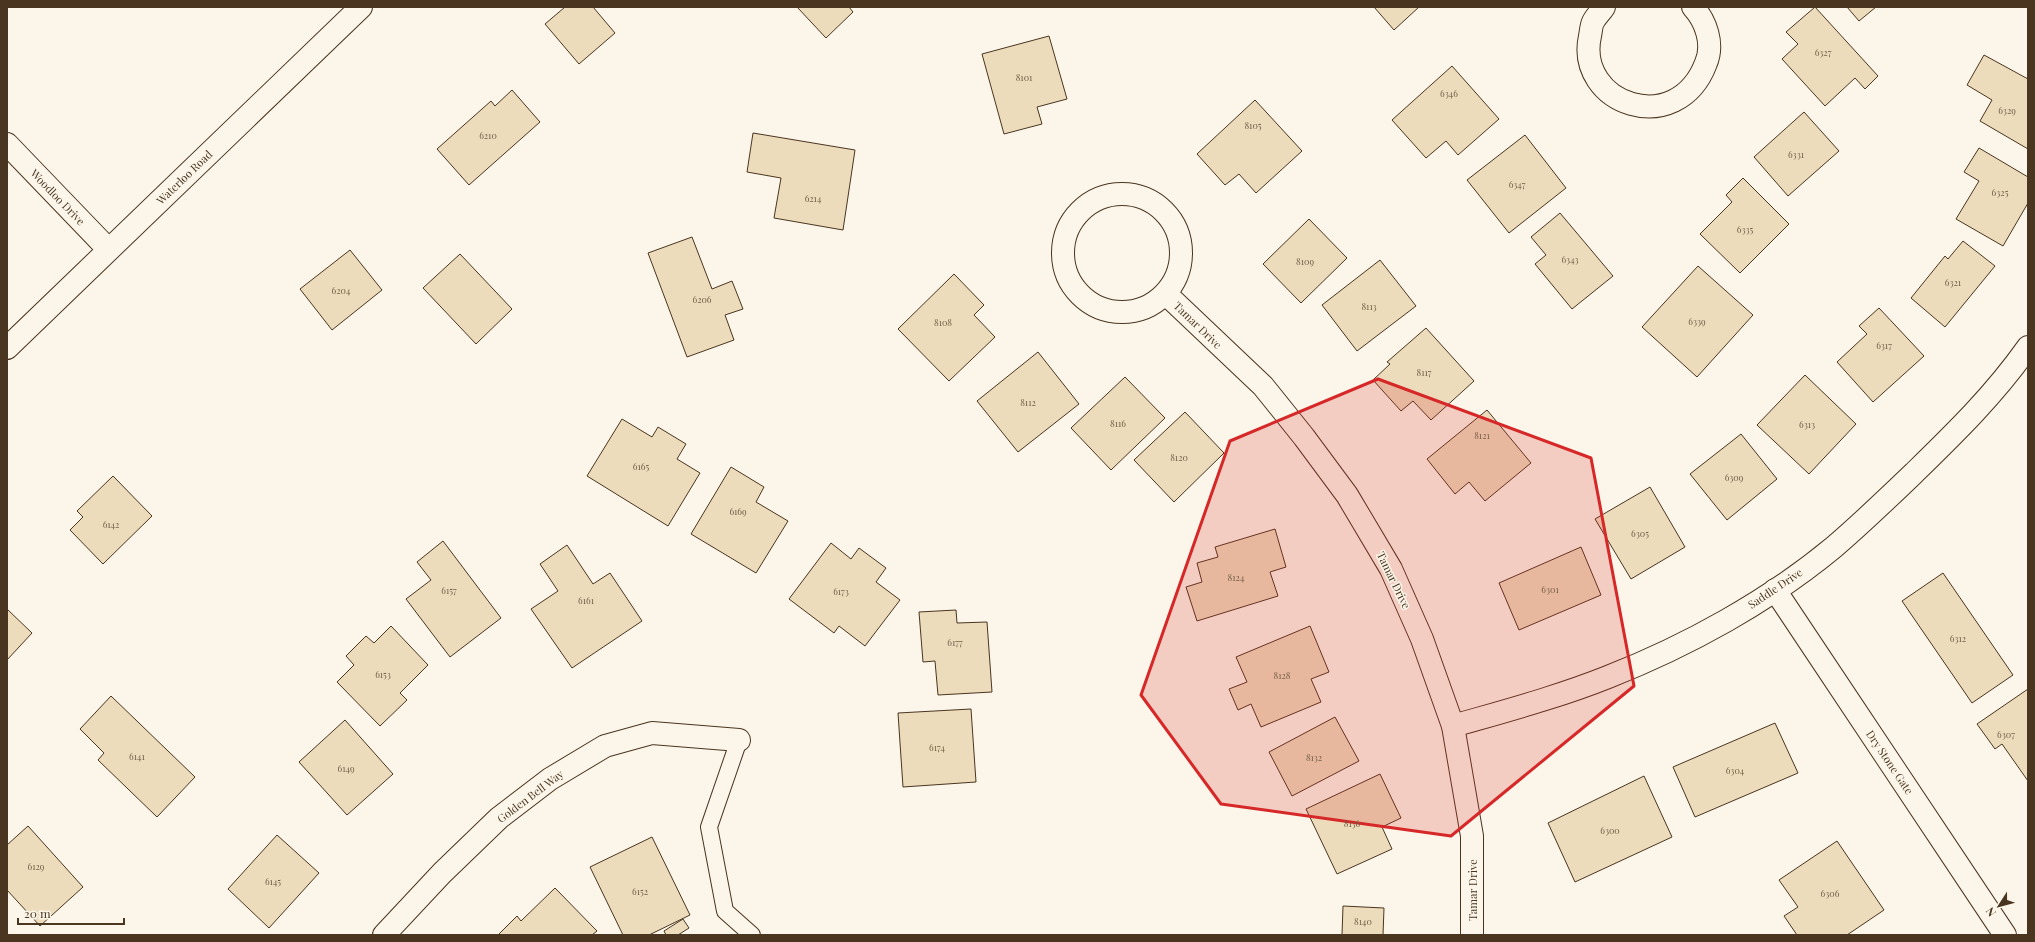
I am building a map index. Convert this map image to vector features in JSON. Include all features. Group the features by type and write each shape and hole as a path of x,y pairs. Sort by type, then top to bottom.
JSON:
{"street":[{"name":"Waterloo Road","path":"7,348 108,249 362,7"},
{"path":"1604,7 1593,22 1588,46 1592,69 1606,90 1623,102 1643,107 1664,106 1682,97 1701,78 1708,58 1709,36 1701,16 1693,7"},
{"name":"Woodloo Drive","path":"7,144 108,249"},
{"name":"Tamar Drive","path":"1115,194 1136,195 1157,205 1172,221 1181,243 1182,257 1177,276 1166,294 1144,308 1123,312 1097,307 1082,296 1068,276 1063,252 1069,228 1078,213 1094,201 1115,194"},
{"name":"Tamar Drive","path":"1166,294 1263,386 1304,437 1347,495 1391,569 1422,639 1454,726 1472,836 1472,935"},
{"name":"Saddle Drive","path":"1454,726 1549,698 1608,677 1709,630 1775,590 1833,548 1955,434 2004,381 2028,347"},
{"name":"Dry Stone Gate","path":"1775,590 2005,935"},
{"name":"Golden Bell Way","path":"384,935 442,873 499,818 550,779 605,746 652,734 739,740"}],"lane":[{"path":"739,740 710,827 725,911 752,935"}],"highlighted area":[{"path":"1378,379 1591,458 1634,686 1451,836 1221,804 1141,695 1230,441"}],"building":[{"path":"565,7 593,7 615,33 579,64 545,24"},
{"path":"797,7 849,7 853,12 826,38"},
{"path":"1374,7 1419,7 1394,30"},
{"path":"1815,7 1878,76 1865,89 1855,78 1825,106 1782,59 1798,44 1786,32"},
{"path":"1847,7 1876,7 1859,21"},
{"path":"1049,36 1067,99 1037,107 1042,124 1004,134 982,54"},
{"path":"1984,55 2028,79 2028,149 1980,121 1992,100 1967,85"},
{"path":"1452,66 1499,119 1458,155 1446,141 1426,158 1392,120"},
{"path":"512,90 540,122 469,185 437,149 491,101 495,106"},
{"path":"1255,100 1302,151 1256,193 1239,174 1225,185 1197,154"},
{"path":"1804,112 1839,151 1788,196 1754,157"},
{"path":"753,133 855,150 843,230 774,218 781,178 747,172"},
{"path":"1525,135 1566,188 1509,233 1467,180"},
{"path":"1979,148 2028,177 2028,203 2003,246 1956,219 1979,181 1964,172"},
{"path":"1743,178 1789,224 1740,273 1700,234 1732,202 1726,195"},
{"path":"1560,213 1613,276 1572,309 1535,264 1546,255 1531,237"},
{"path":"1309,219 1347,258 1301,303 1263,264"},
{"path":"692,237 712,289 732,281 743,309 725,315 734,340 687,357 648,253"},
{"path":"1963,241 1995,266 1945,327 1911,298 1945,256 1948,259"},
{"path":"350,250 382,290 332,330 300,289"},
{"path":"460,254 512,309 476,344 423,288"},
{"path":"1380,260 1416,306 1357,351 1322,305"},
{"path":"1698,266 1753,315 1697,377 1642,327"},
{"path":"954,274 984,305 974,315 995,337 949,381 898,329"},
{"path":"1879,308 1924,356 1873,402 1837,362 1867,334 1859,326"},
{"path":"1426,328 1474,381 1431,420 1413,401 1401,411 1373,380 1390,364 1387,362"},
{"path":"1038,352 1079,404 1018,452 977,401"},
{"path":"1805,375 1856,424 1809,474 1757,425"},
{"path":"1125,377 1165,418 1111,470 1071,428"},
{"path":"1487,410 1531,463 1485,501 1469,482 1455,494 1427,459"},
{"path":"1185,412 1224,453 1174,502 1134,460"},
{"path":"622,419 652,437 658,427 686,444 677,459 700,473 668,526 587,476"},
{"path":"1741,434 1777,479 1727,520 1690,474"},
{"path":"731,467 764,487 756,502 788,521 756,573 691,534"},
{"path":"113,476 152,516 103,564 70,530 83,517 77,511"},
{"path":"1650,487 1685,547 1631,579 1595,519"},
{"path":"1275,529 1286,567 1270,572 1278,596 1197,621 1186,587 1202,582 1197,563 1218,557 1215,547"},
{"path":"443,541 501,618 450,657 406,599 431,580 417,562"},
{"path":"831,543 851,559 859,548 886,568 876,582 900,600 865,646 839,626 834,633 789,599"},
{"path":"567,545 593,584 610,573 642,621 572,668 531,609 558,591 540,564"},
{"path":"1581,547 1601,595 1519,630 1499,583"},
{"path":"1943,573 2013,675 1972,703 1902,601"},
{"path":"7,609 32,633 7,660"},
{"path":"956,610 957,623 987,622 992,692 938,695 935,661 923,662 919,612"},
{"path":"391,626 428,665 400,693 407,700 380,726 337,682 354,665 346,656 366,636 374,643"},
{"path":"1310,626 1329,672 1311,679 1321,702 1261,727 1251,704 1238,710 1229,689 1247,682 1236,657"},
{"path":"2028,689 2028,781 2002,744 1995,749 1977,724"},
{"path":"111,696 195,777 157,817 98,760 104,753 80,729"},
{"path":"971,709 976,782 903,787 898,713"},
{"path":"1335,717 1359,761 1292,796 1269,752"},
{"path":"345,720 393,774 347,815 299,762"},
{"path":"1775,723 1798,773 1695,817 1673,767"},
{"path":"1380,774 1401,818 1382,827 1392,849 1337,874 1306,809"},
{"path":"1644,776 1672,837 1575,882 1548,823"},
{"path":"28,826 83,887 40,926 7,890 7,845"},
{"path":"277,835 319,873 269,928 228,889"},
{"path":"652,837 690,915 649,935 623,935 590,867"},
{"path":"1837,841 1884,910 1847,935 1797,935 1784,916 1798,907 1779,880"},
{"path":"555,888 597,931 592,935 498,935 517,916 521,921"},
{"path":"1343,906 1384,908 1383,935 1342,935"},
{"path":"683,919 689,928 678,935 666,935 664,931"}]}
